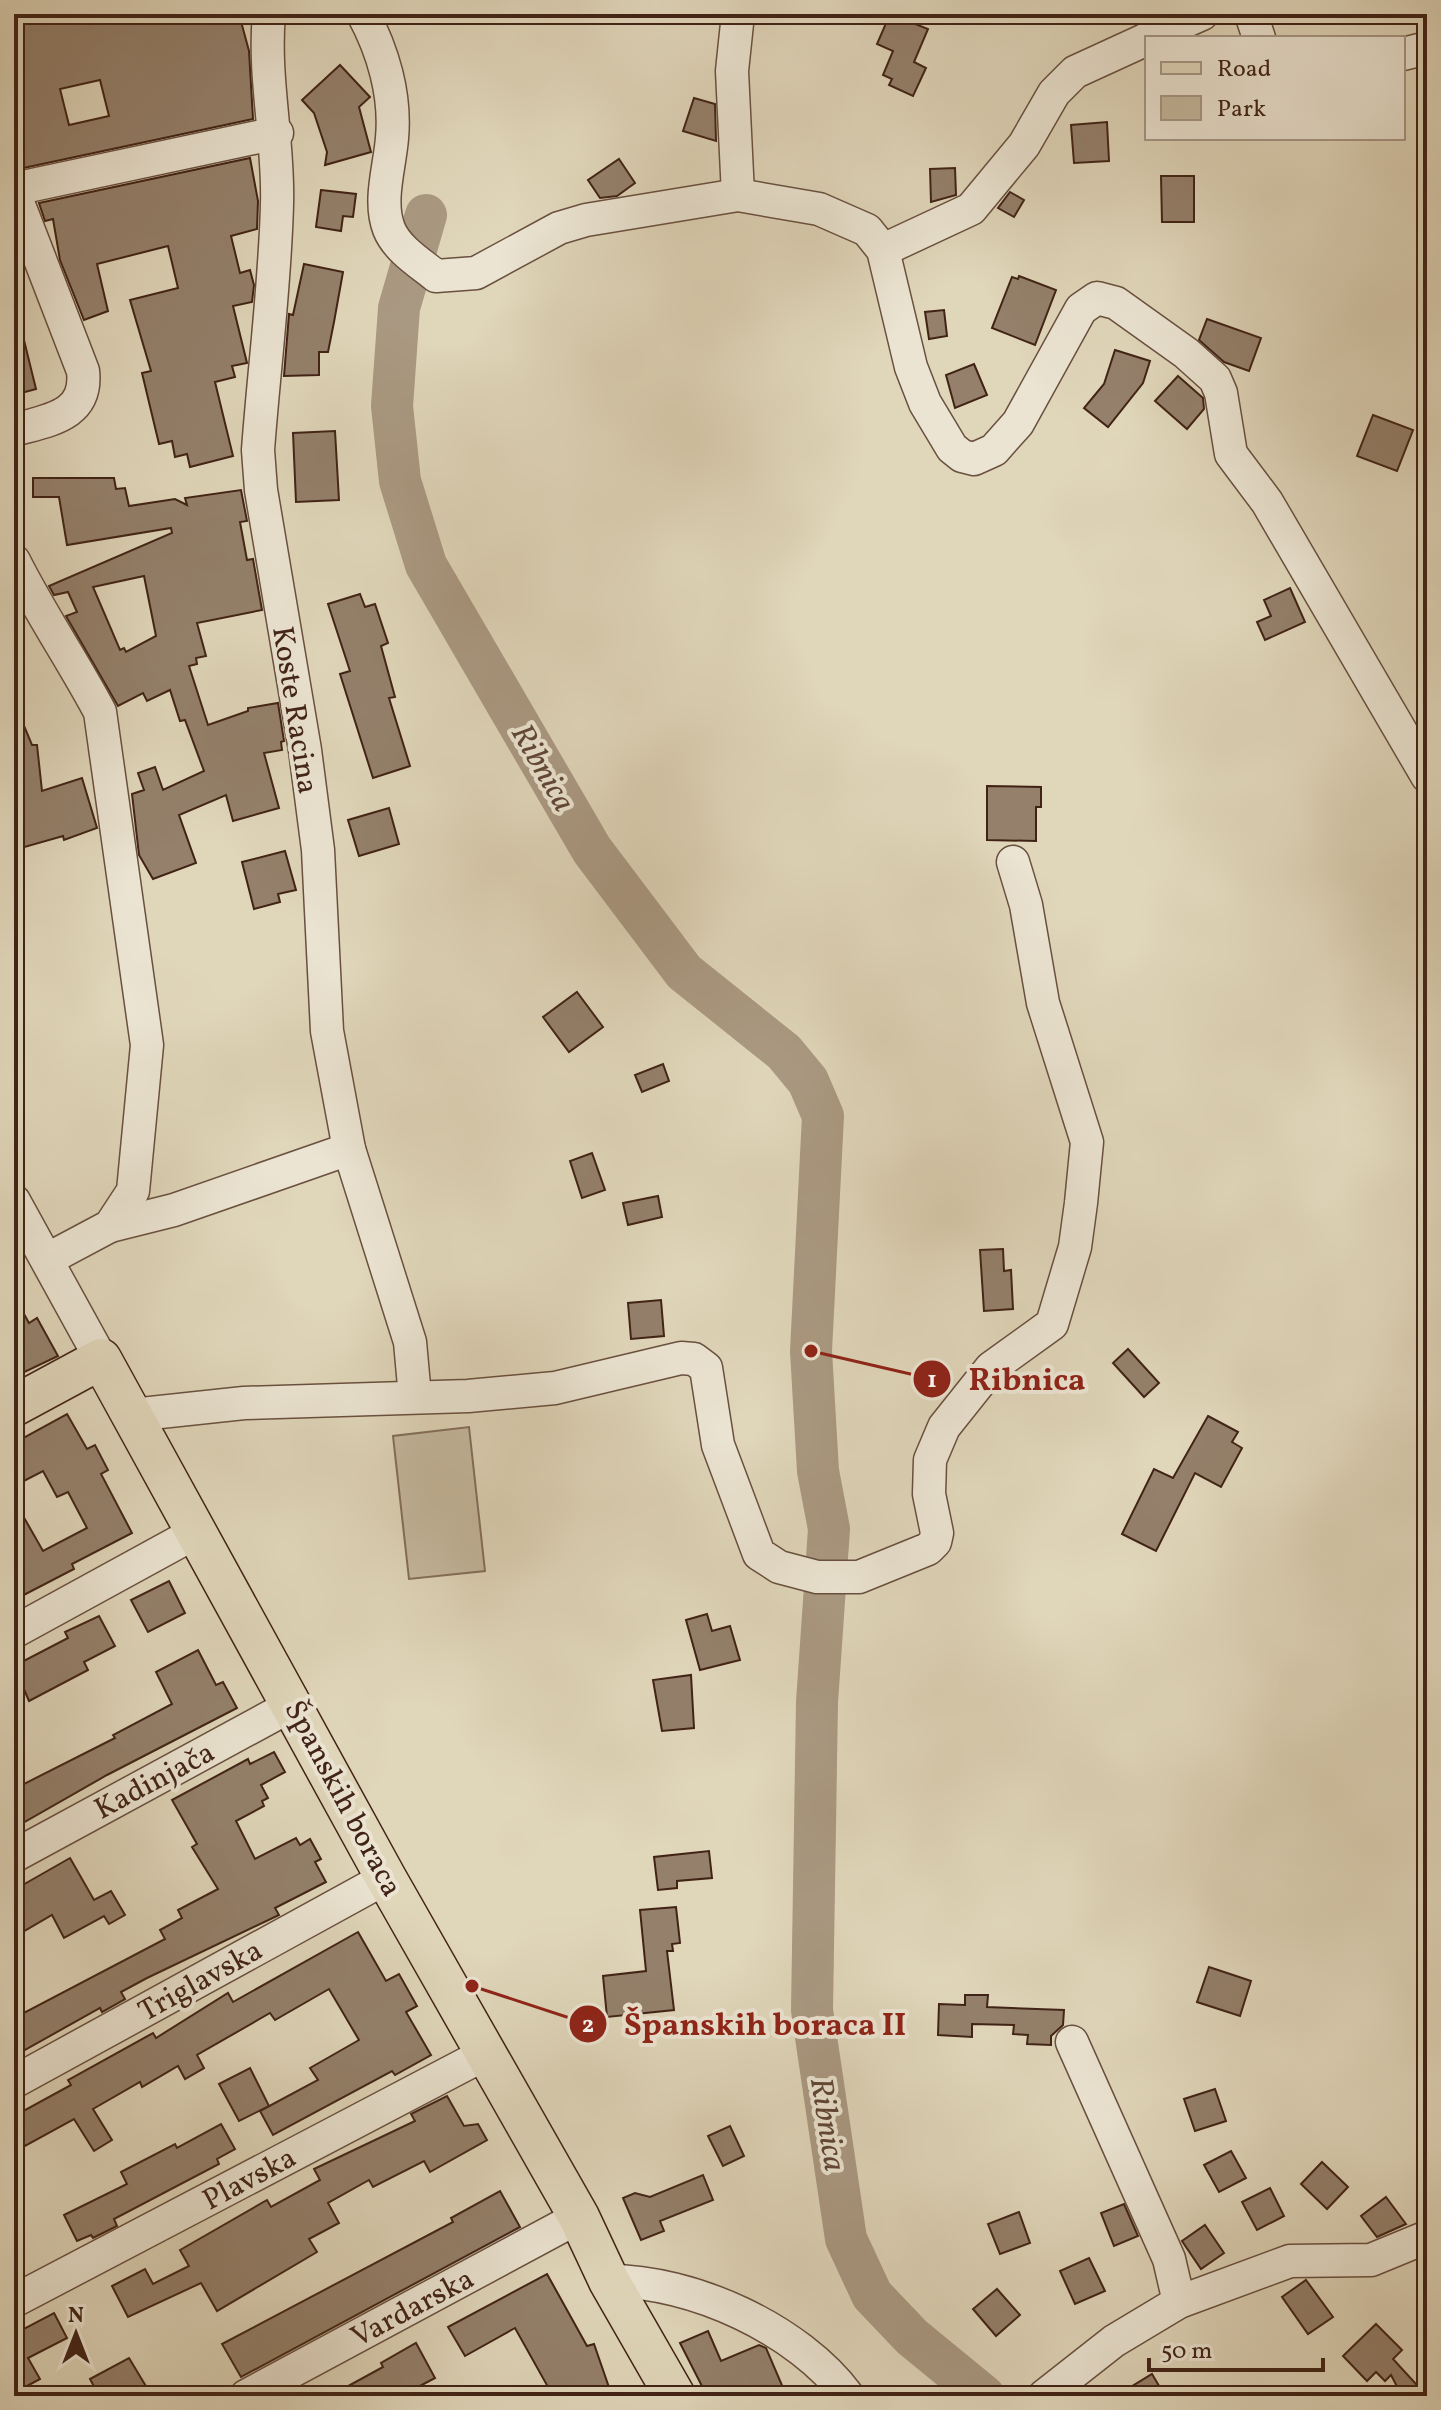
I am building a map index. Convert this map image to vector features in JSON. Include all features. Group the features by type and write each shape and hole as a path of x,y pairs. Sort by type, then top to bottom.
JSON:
{"main road":[{"path":"14,1406 101,1359"},
{"name":"Španskih boraca","path":"101,1359 195,1533 294,1704 386,1878 579,2217 609,2281 675,2396"}],"street":[{"name":"Koste Racina","path":"269,14 266,70 277,133 277,206 258,450 269,546 305,750 318,850 327,1031 349,1149 410,1342 415,1397"},
{"path":"363,14 389,85 393,119 385,210 396,242 436,276 476,273 559,228 586,220 738,195 819,209 867,230 883,250 911,367 936,425 962,456 985,456 1018,423 1081,309 1097,298 1116,303 1186,353 1215,379 1221,393 1231,454 1275,515 1427,776"},
{"path":"738,14 732,71 738,195"},
{"path":"1152,36 1202,14"},
{"path":"1251,14 1258,36"},
{"path":"883,250 971,209 1024,145 1054,93 1075,72 1145,39"},
{"path":"1405,54 1427,48"},
{"path":"14,430 73,409 81,400 85,386 83,371 14,190 277,133"},
{"path":"14,561 39,611 79,672 100,712 115,840 134,942 147,1045 133,1191 110,1226"},
{"path":"132,1415 244,1403 555,1388 681,1358 694,1359 706,1368 718,1445 759,1554 779,1567 817,1577 859,1577 928,1549 935,1542 929,1494 930,1460 944,1427 991,1368 1052,1324 1075,1247 1087,1142 1043,1003 1026,905 1013,862"},
{"path":"48,1259 110,1226 174,1210 349,1149"},
{"name":"Španskih boraca","path":"14,1201 101,1359"},
{"path":"14,1632 195,1533"},
{"name":"Kadinjača","path":"14,1856 294,1704"},
{"name":"Triglavska","path":"14,2082 386,1878"},
{"path":"1072,2042 1169,2259 1179,2302"},
{"name":"Plavska","path":"14,2301 485,2054"},
{"name":"Vardarska","path":"246,2396 579,2217"},
{"path":"1044,2396 1114,2341 1179,2302 1290,2261 1371,2260 1423,2245"},
{"path":"609,2281 676,2290 756,2322 817,2359 848,2396"}],"green space":[{"path":"469,1427 485,1571 409,1579 393,1436"}],"building":[{"path":"54,14 86,14 89,24 133,14 239,14 249,51 253,119 14,170 14,26 55,17","holes":["100,80 109,116 69,125 60,89"]},
{"path":"890,14 928,29 914,62 926,68 913,96 889,85 892,79 883,75 893,51 877,44"},
{"path":"340,65 370,97 359,107 371,152 325,165 327,152 314,113 302,100"},
{"path":"694,98 715,104 716,141 683,131"},
{"path":"1107,122 1109,161 1074,163 1071,125"},
{"path":"250,158 258,201 257,229 231,236 240,273 250,270 254,285 252,302 233,306 247,363 232,366 235,377 215,382 233,456 190,467 187,454 175,457 172,441 159,444 142,373 151,371 130,300 178,288 168,246 97,264 108,311 84,320 60,260 53,219 45,221 39,203"},
{"path":"619,159 635,183 617,196 600,198 588,180"},
{"path":"955,168 956,195 931,202 930,169"},
{"path":"1161,176 1194,176 1194,222 1162,222"},
{"path":"321,190 356,194 353,217 343,216 341,231 316,227"},
{"path":"1010,192 1024,200 1014,217 998,208"},
{"path":"304,264 343,272 328,352 319,352 319,375 284,376 289,314 293,315"},
{"path":"1019,276 1056,290 1035,345 992,328 1012,277 1018,279"},
{"path":"944,310 947,336 929,339 925,312"},
{"path":"1207,319 1261,338 1249,371 1224,362 1199,340"},
{"path":"21,328 36,389 14,395 14,329"},
{"path":"1115,350 1150,361 1143,383 1108,427 1084,408 1104,384"},
{"path":"974,364 987,395 955,408 946,375"},
{"path":"1178,376 1203,398 1204,409 1187,429 1155,401"},
{"path":"1373,415 1413,430 1397,471 1357,456"},
{"path":"335,431 339,500 296,502 293,433"},
{"path":"33,478 114,478 116,489 125,488 129,506 175,499 187,505 185,498 241,490 247,521 240,522 247,560 253,559 262,610 197,623 206,656 196,658 197,664 189,666 208,725 248,711 248,708 278,703 284,741 281,742 282,750 264,753 279,808 233,821 226,795 179,815 196,863 153,879 139,855 132,794 144,790 138,773 155,767 163,790 204,771 185,720 180,721 170,690 147,701 143,693 118,706 66,616 77,612 68,592 54,595 49,586 172,533 171,528 67,545 59,497 33,497","holes":["144,576 156,636 126,652 124,648 120,650 93,587"]},
{"path":"1290,588 1305,622 1265,640 1257,622 1271,616 1264,600"},
{"path":"360,594 365,607 375,604 388,643 381,646 395,697 389,698 410,766 373,778 340,674 350,671 328,604"},
{"path":"14,702 32,745 37,745 42,791 82,778 97,828 64,840 63,836 14,850"},
{"path":"987,786 1041,787 1041,807 1036,807 1036,841 987,840"},
{"path":"389,808 399,844 359,856 348,820"},
{"path":"285,851 296,890 278,894 280,902 254,909 242,862"},
{"path":"577,992 603,1027 569,1052 543,1017"},
{"path":"663,1064 669,1081 642,1092 635,1075"},
{"path":"592,1153 605,1190 582,1198 570,1161"},
{"path":"658,1196 662,1217 628,1225 623,1203"},
{"path":"1003,1249 1004,1271 1011,1270 1013,1309 984,1311 980,1250"},
{"path":"14,1296 29,1323 37,1318 58,1356 14,1377"},
{"path":"661,1300 664,1336 631,1339 628,1303"},
{"path":"1128,1349 1159,1383 1144,1397 1113,1363"},
{"path":"67,1414 87,1449 95,1445 108,1470 101,1474 132,1533 72,1564 74,1569 14,1600 14,1500 43,1551 87,1528 68,1492 57,1497 43,1471 14,1486 14,1443"},
{"path":"1208,1416 1238,1432 1232,1442 1242,1448 1221,1487 1195,1473 1156,1551 1122,1534 1154,1469 1173,1478"},
{"path":"169,1581 185,1613 148,1632 131,1600"},
{"path":"707,1614 712,1631 730,1626 740,1660 700,1670 686,1620"},
{"path":"99,1616 115,1646 84,1662 88,1670 29,1701 14,1666 68,1638 65,1632"},
{"path":"198,1650 216,1685 223,1682 237,1708 107,1775 14,1828 14,1789 115,1738 113,1735 172,1704 156,1672"},
{"path":"691,1675 694,1728 662,1731 653,1680"},
{"path":"274,1752 285,1772 261,1785 268,1798 262,1801 264,1806 236,1821 255,1859 296,1838 300,1845 310,1839 321,1859 315,1862 326,1882 275,1908 279,1915 147,1978 121,1992 125,1999 102,2012 100,2008 14,2056 14,2018 165,1939 160,1930 182,1918 178,1910 218,1889 192,1847 197,1844 172,1800 248,1759 250,1764"},
{"path":"709,1851 712,1878 677,1881 677,1888 658,1890 654,1857"},
{"path":"70,1858 94,1900 111,1891 125,1915 109,1924 104,1916 64,1938 52,1915 14,1937 14,1890"},
{"path":"676,1907 680,1943 672,1944 673,1951 667,1951 674,2010 607,2017 603,1976 646,1971 640,1910"},
{"path":"358,1932 386,1981 399,1974 417,2006 406,2012 431,2055 395,2075 392,2071 273,2135 260,2111 318,2080 310,2068 359,2040 329,1989 275,2020 270,2013 197,2055 204,2068 185,2079 178,2066 142,2087 140,2082 93,2109 112,2140 94,2151 74,2119 25,2146 14,2127 14,2116 71,2085 68,2080 153,2033 156,2038 228,1993 233,2002"},
{"path":"1209,1967 1251,1981 1240,2016 1197,2002"},
{"path":"965,1995 988,1995 987,2007 1064,2010 1063,2025 1051,2036 1051,2045 1027,2044 1028,2035 1013,2034 1014,2025 972,2024 972,2037 938,2035 939,2004 965,2005"},
{"path":"250,2068 269,2106 239,2121 219,2084"},
{"path":"1215,2089 1226,2121 1195,2131 1184,2099"},
{"path":"447,2096 464,2126 478,2124 487,2140 430,2172 424,2161 373,2187 369,2180 328,2203 339,2223 309,2239 317,2252 217,2311 201,2283 128,2317 112,2286 145,2269 153,2284 189,2266 180,2250 267,2200 271,2207 320,2180 314,2169 415,2121 411,2114"},
{"path":"221,2124 235,2149 217,2159 219,2164 114,2219 117,2226 93,2238 91,2235 77,2241 64,2215 127,2184 121,2172 175,2144 177,2148"},
{"path":"730,2126 744,2156 723,2166 708,2136"},
{"path":"1231,2151 1246,2178 1219,2192 1204,2165"},
{"path":"1322,2162 1348,2187 1327,2209 1301,2184"},
{"path":"703,2175 713,2200 660,2221 664,2231 641,2240 623,2198 635,2193 650,2197"},
{"path":"1270,2188 1284,2216 1257,2230 1242,2202"},
{"path":"500,2191 520,2227 241,2377 222,2344 453,2222 451,2218"},
{"path":"1386,2197 1406,2224 1377,2237 1361,2216"},
{"path":"1124,2204 1138,2236 1114,2246 1101,2213"},
{"path":"1019,2212 1030,2243 1000,2254 988,2224"},
{"path":"1205,2225 1224,2253 1201,2269 1182,2241"},
{"path":"1089,2258 1105,2291 1075,2304 1060,2271"},
{"path":"547,2274 587,2346 594,2344 612,2396 572,2396 569,2387 553,2396 515,2328 465,2356 448,2327"},
{"path":"1306,2280 1333,2317 1308,2334 1282,2297"},
{"path":"997,2289 1020,2315 996,2336 973,2309"},
{"path":"54,2313 67,2338 28,2358 40,2379 14,2393 14,2334"},
{"path":"1376,2324 1402,2350 1393,2359 1427,2396 1402,2396 1391,2375 1385,2381 1376,2372 1367,2381 1343,2356"},
{"path":"708,2331 721,2361 759,2345 766,2348 784,2390 770,2396 707,2396 680,2343"},
{"path":"416,2343 435,2378 401,2396 330,2396 383,2367 381,2363"},
{"path":"129,2358 147,2388 133,2396 99,2396 90,2379"},
{"path":"1152,2374 1165,2396 1116,2396"}],"waterway":[{"name":"Ribnica","path":"426,215 399,308 392,406 400,481 426,565 592,850 684,972 784,1052 808,1081 823,1116 811,1351 818,1471 829,1529 817,1702 812,2010 846,2239 872,2295 912,2337 984,2396"}],"place":[{"name":"Ribnica","path":"811,1351"},
{"name":"Španskih boraca II","path":"472,1986"}]}
